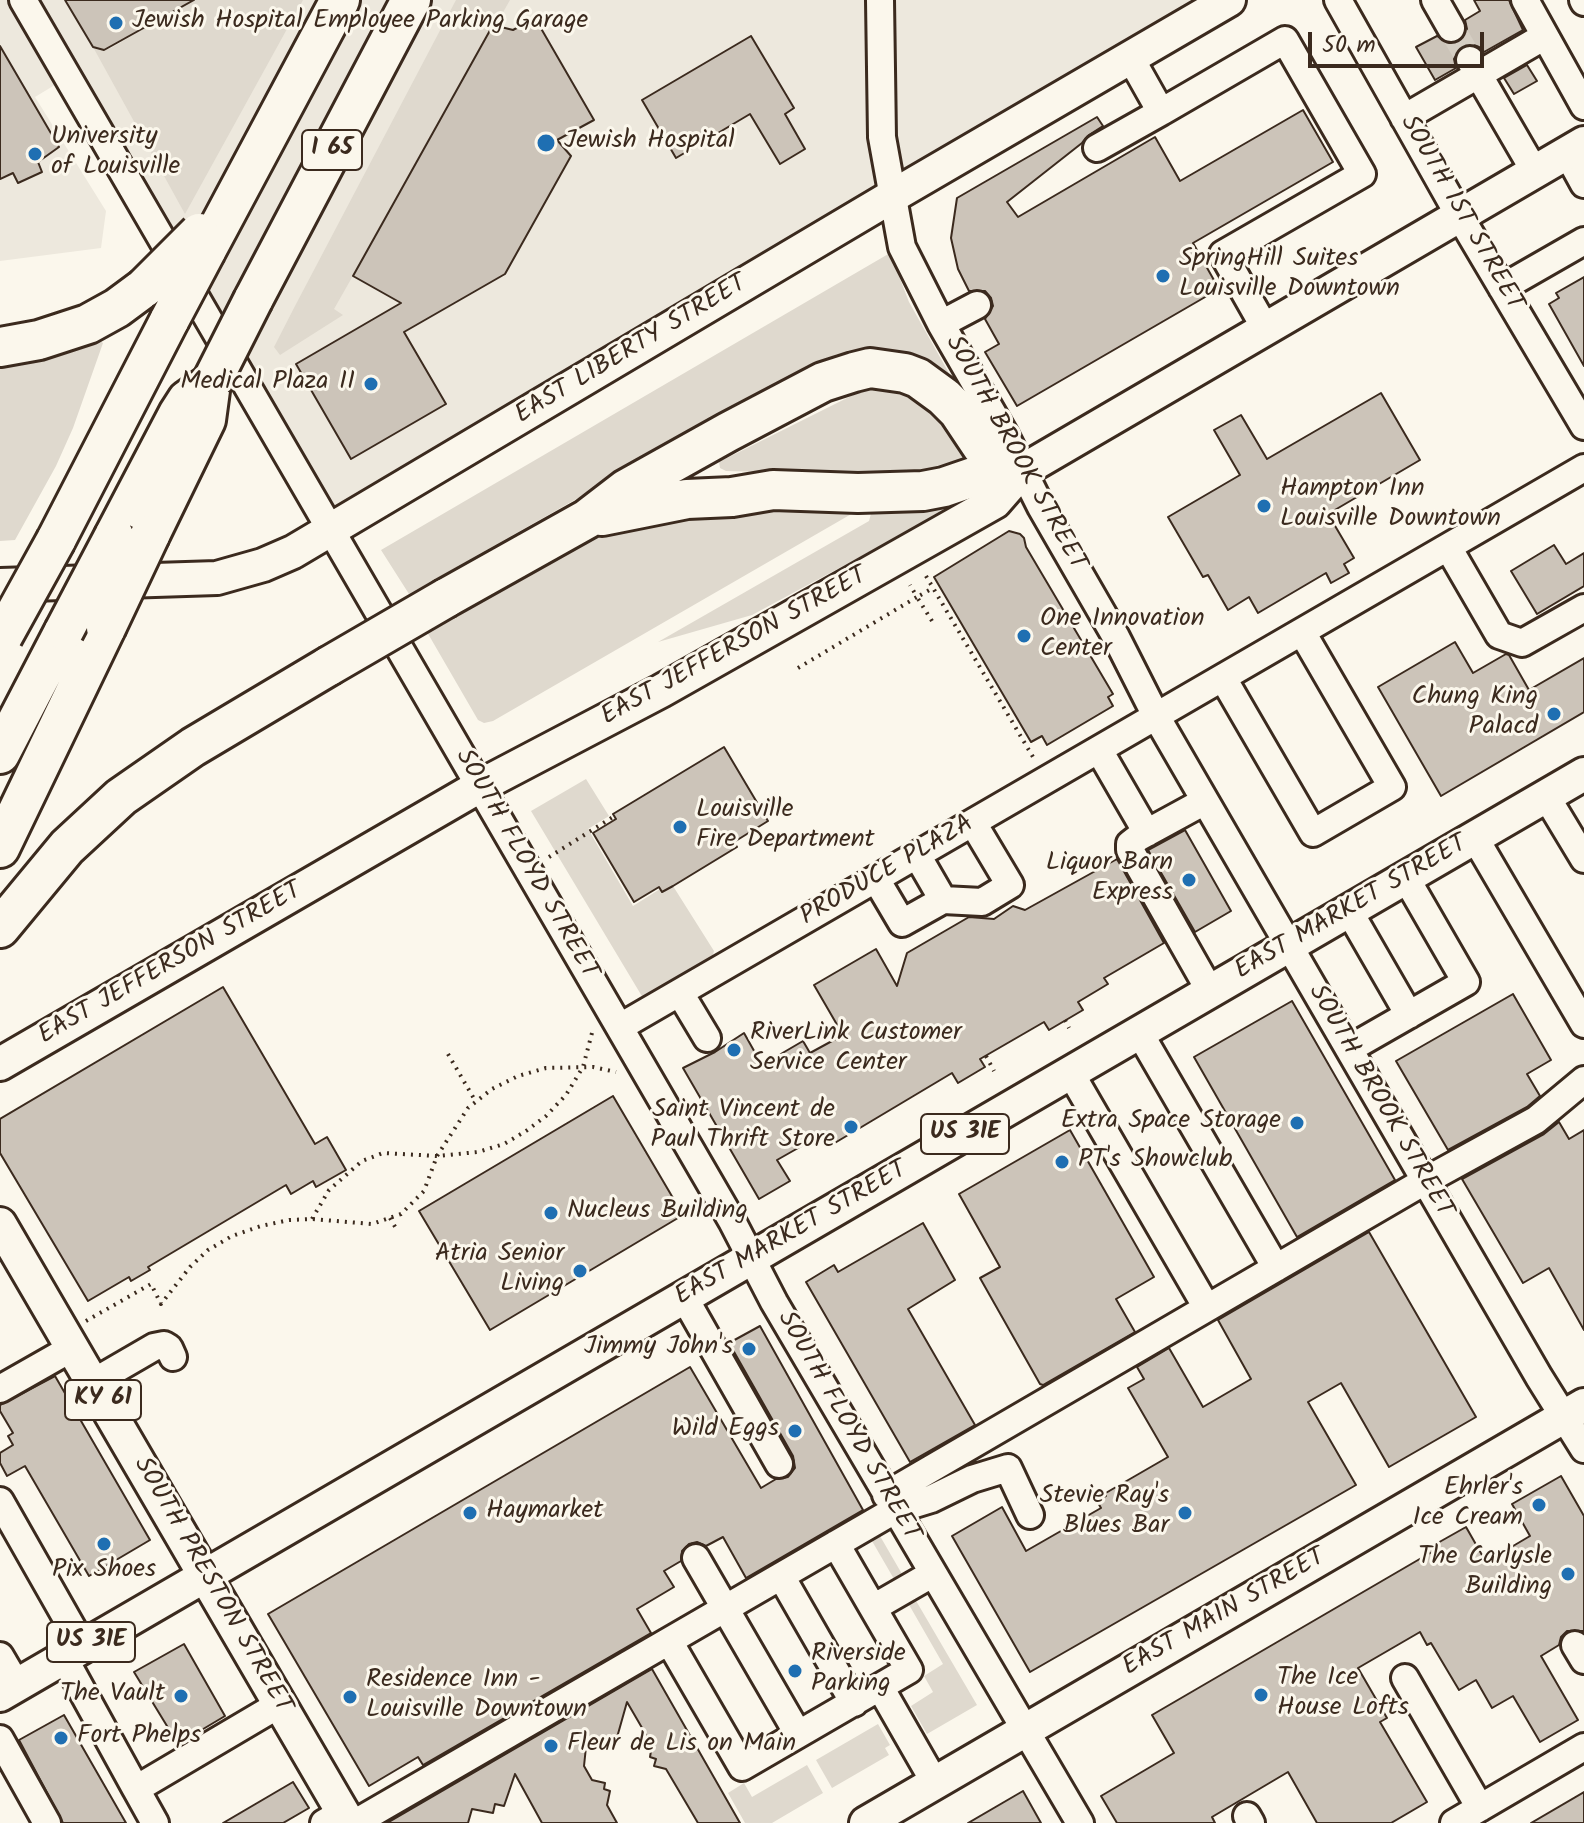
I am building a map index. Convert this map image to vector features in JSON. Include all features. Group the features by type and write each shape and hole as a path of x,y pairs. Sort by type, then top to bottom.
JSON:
{"highway":[{"name":"I 65","path":"2,639 170,319 202,242 232,200 340,0"},
{"name":"I 65","path":"0,754 64,631 132,536 178,414 187,400 211,383 411,0"},
{"path":"0,347 39,340 88,324 117,308 202,242"},
{"path":"0,928 67,847 121,797 193,747 587,519 626,489 823,382 870,368 905,373 929,384 958,411 982,447 1022,471"},
{"path":"587,519 687,499 732,497 773,490 858,493 923,491 979,475 1022,471"},
{"path":"0,848 106,628 132,536"}],"main road":[{"name":"EAST LIBERTY STREET","path":"0,585 217,578 263,565 293,552 1229,0"},
{"name":"EAST JEFFERSON STREET","path":"0,1064 480,786 661,691 995,502 1022,471 1575,148"},
{"name":"EAST MARKET STREET","path":"8,1690 1584,774"},
{"name":"SOUTH PRESTON STREET","path":"0,1224 280,1704 342,1820"},
{"name":"EAST MAIN STREET","path":"880,1820 935,1783 1574,1411"}],"street":[{"name":"SOUTH FLOYD STREET","path":"23,0 753,1257 774,1302 1080,1823"},
{"name":"SOUTH BROOK STREET","path":"880,0 882,137 902,247 941,324 1116,637 1156,716 1425,1181 1574,1411 1584,1449"},
{"path":"1435,0 1451,28"},
{"path":"1525,0 1584,106"},
{"name":"SOUTH 1ST STREET","path":"1347,3 1404,118 1584,426"},
{"path":"1404,118 1474,68 1545,36"},
{"path":"1097,148 1285,40 1362,174 1214,259 1265,328"},
{"path":"1130,57 1161,112"},
{"path":"1474,68 1535,172"},
{"path":"1575,148 1584,184"},
{"path":"1502,288 1584,241"},
{"path":"941,324 977,305"},
{"name":"PRODUCE PLAZA","path":"620,1027 1584,468"},
{"path":"1448,547 1499,635 1522,643 1584,608"},
{"path":"1223,678 1313,833 1392,787 1302,632"},
{"path":"1099,750 1147,833"},
{"path":"1546,796 1584,859"},
{"path":"1205,801 1130,844 1130,850 1210,991"},
{"path":"876,879 902,923 943,900 982,902 1010,885 973,823"},
{"path":"1475,838 1584,1024"},
{"path":"917,855 943,900"},
{"path":"1349,1049 1466,982 1406,878"},
{"path":"1349,911 1409,1015"},
{"path":"680,993 707,1038"},
{"path":"1139,1032 1276,1268"},
{"path":"1070,1072 1207,1308"},
{"path":"342,1820 534,1709 669,1641 836,1544 891,1502 1207,1308 1536,1120 1584,1080"},
{"path":"684,1297 779,1464"},
{"path":"0,1389 68,1341"},
{"path":"92,1383 154,1347 164,1345 173,1357"},
{"path":"891,1502 931,1499 972,1479 1008,1468 1030,1515"},
{"path":"0,1501 155,1823"},
{"path":"669,1641 742,1767 854,1703 909,1670 836,1544"},
{"path":"696,1558 798,1734"},
{"path":"873,1608 932,1574"},
{"path":"781,1576 854,1703"},
{"path":"0,1656 8,1690"},
{"path":"1405,1678 1480,1808"},
{"path":"880,1687 935,1783"},
{"path":"136,1789 280,1704"},
{"path":"0,1739 47,1823"},
{"path":"1454,1823 1584,1747"}],"path":[{"path":"926,576 1033,757 1045,750"},
{"path":"910,585 932,621"},
{"path":"798,668 933,588"},
{"path":"549,857 613,817"},
{"path":"312,1219 329,1190 362,1161 383,1153 454,1156 491,1148 504,1144 546,1116 566,1095 583,1067 601,996"},
{"path":"1065,1020 1069,1028"},
{"path":"448,1054 476,1102"},
{"path":"986,1056 994,1071"},
{"path":"68,1341 151,1284 161,1304 190,1267 208,1250 232,1236 289,1220 372,1224 390,1218 412,1205 424,1191 437,1156 453,1128 476,1102 492,1089 518,1076 546,1068 583,1067 650,1079"},
{"path":"390,1218 397,1230"}],"shaded area":[{"name":"Jewish Hospital","path":"0,0 1229,0 331,530 68,77 35,97 106,211 101,248 0,261"},
{"path":"194,0 303,0 185,214 93,47 111,48"},
{"path":"456,0 510,0 334,309 343,315 280,355 274,347"},
{"path":"890,253 909,302 963,398 959,400 938,368 913,356 874,349 837,354 409,594 381,550"},
{"path":"99,340 103,343 56,466 15,540 0,541 0,360"},
{"path":"887,384 935,407 968,453 944,469 920,476 726,471 720,468 719,462 863,390"},
{"path":"960,503 752,615 658,642 869,521 872,510"},
{"path":"801,507 860,509 493,721 484,723 478,720 427,632 576,546 609,533 728,510"},
{"path":"586,779 609,816 588,829 633,906 660,889 662,892 673,886 714,951 712,958 643,998 531,811"},
{"path":"880,1536 902,1574 894,1579 872,1541"},
{"path":"915,1599 977,1705 927,1734 911,1706 933,1692 924,1676 943,1664 908,1603"},
{"path":"878,1724 890,1745 885,1748 889,1755 832,1788 816,1760"},
{"path":"807,1765 823,1793 772,1823 745,1823 728,1793 744,1783 752,1797"}],"building":[{"name":"Jewish Hospital Employee Parking Garage","path":"65,0 194,0 104,50 93,47"},
{"path":"1474,0 1509,0 1523,30 1484,52 1471,44 1461,47 1454,59 1456,68 1435,80 1416,47 1437,36 1450,44 1460,41 1467,29 1465,20 1480,11"},
{"path":"535,18 594,120 557,140 571,156 505,274 404,332 446,404 351,459 296,364 401,303 353,276 493,25 513,30"},
{"path":"751,36 794,108 785,114 805,149 780,164 750,114 676,158 642,100"},
{"path":"0,46 59,147 38,162 42,172 18,183 13,173 0,179"},
{"path":"1527,65 1537,81 1514,94 1504,78"},
{"path":"1303,110 1333,162 1193,243 1219,289 1017,406 985,352 999,344 985,319 993,306 991,298 985,291 969,291 958,269 951,238 957,198 1097,117 1103,126 1007,202 1018,217 1155,137 1180,181"},
{"path":"1584,277 1584,366 1549,304 1559,298 1556,293"},
{"name":"Hampton Inn Louisville Downtown","path":"1381,393 1420,460 1328,514 1354,558 1344,564 1349,573 1331,583 1326,573 1258,613 1249,597 1228,610 1208,575 1203,577 1168,517 1240,475 1214,430 1241,415 1267,459"},
{"name":"One Innovation Center","path":"1009,531 1024,538 1026,547 1113,694 1108,697 1113,706 1047,745 1042,736 1031,742 934,577"},
{"path":"1554,545 1566,564 1584,553 1584,586 1537,614 1511,571"},
{"path":"1455,642 1473,673 1509,655 1529,690 1584,658 1584,712 1441,796 1378,687"},
{"name":"Louisville Fire Department","path":"724,747 768,821 734,842 737,847 673,886 662,892 659,887 634,902 593,833 616,819 613,814"},
{"name":"Liquor Barn Express","path":"1185,830 1231,911 1195,932 1148,850"},
{"path":"1117,859 1164,943 1104,978 1108,984 1078,1002 1083,1010 1049,1030 1044,1022 980,1059 985,1067 958,1083 952,1073 828,1147 821,1135 777,1160 790,1181 759,1199 683,1068 744,1033 762,1065 803,1041 810,1053 843,1035 814,985 876,949 897,986 907,953 969,917 994,919 1013,906 1025,910"},
{"path":"223,987 315,1144 327,1137 346,1170 316,1187 313,1181 291,1194 286,1185 148,1267 150,1270 131,1281 129,1277 88,1301 0,1153 0,1119"},
{"path":"1513,994 1551,1060 1527,1074 1540,1096 1527,1107 1448,1150 1396,1061"},
{"name":"Extra Space Storage","path":"1292,1001 1395,1180 1297,1237 1194,1057"},
{"name":"Nucleus Building","path":"613,1096 683,1215 490,1330 419,1211"},
{"path":"1559,1122 1569,1139 1584,1130 1584,1330 1549,1268 1523,1283 1462,1179 1544,1134"},
{"path":"1070,1130 1154,1277 1116,1299 1135,1332 1043,1385 980,1278 1000,1267 959,1194"},
{"path":"923,1223 955,1280 908,1309 975,1425 910,1462 806,1282 834,1265 838,1272"},
{"path":"1369,1232 1476,1417 1389,1467 1341,1383 1308,1402 1356,1485 1030,1672 952,1536 1002,1507 1026,1551 1101,1508 1097,1501 1106,1496 1104,1494 1168,1457 1128,1388 1144,1379 1137,1367 1169,1348 1203,1407 1251,1379 1218,1320"},
{"path":"760,1326 863,1510 746,1578 723,1537 706,1546 697,1542 689,1544 682,1551 681,1561 664,1571 674,1587 637,1609 651,1633 423,1765 418,1757 369,1786 268,1614 690,1367 761,1488 776,1479 788,1477 795,1468 793,1456 729,1343"},
{"path":"55,1376 150,1540 89,1576 25,1466 7,1476 0,1463 0,1453 13,1445 8,1436 13,1433 0,1411 0,1405"},
{"path":"1561,1476 1584,1516 1584,1631 1567,1631 1559,1645 1541,1656 1578,1720 1540,1742 1513,1696 1492,1708 1476,1680 1459,1690 1431,1643 1427,1645 1420,1632 1358,1668 1387,1718 1380,1722 1427,1802 1391,1823 1317,1823 1288,1772 1212,1817 1215,1823 1117,1823 1101,1796 1174,1753 1152,1715 1430,1553 1427,1549 1466,1527 1486,1562 1530,1536 1512,1504"},
{"name":"The Vault","path":"184,1644 225,1716 178,1744 134,1672"},
{"name":"Fleur de Lis on Main","path":"652,1669 740,1823 698,1823 666,1769 654,1766 656,1759 650,1757 652,1745 627,1702 616,1741 602,1738 586,1747 584,1766 592,1780 605,1783 604,1789 610,1791 607,1805 617,1823 542,1823 515,1774 504,1806 495,1804 493,1813 472,1809 468,1823 387,1823"},
{"path":"64,1715 126,1823 63,1823 19,1740"},
{"path":"293,1782 309,1808 283,1823 223,1823"},
{"path":"1023,1791 1041,1823 968,1823"},
{"path":"1584,1792 1584,1823 1531,1823"}],"tunnel":[{"path":"1451,28 1470,60"}],"place":[{"name":"Jewish Hospital Employee Parking Garage","path":"116,23"},
{"name":"Jewish Hospital","path":"546,143"},
{"name":"University of Louisville","path":"35,154"},
{"name":"SpringHill Suites Louisville Downtown","path":"1163,276"},
{"name":"Medical Plaza II","path":"371,384"},
{"name":"Hampton Inn Louisville Downtown","path":"1264,506"},
{"name":"One Innovation Center","path":"1024,636"},
{"name":"Chung King Palacd","path":"1554,714"},
{"name":"Louisville Fire Department","path":"680,827"},
{"name":"Liquor Barn Express","path":"1189,880"},
{"name":"RiverLink Customer Service Center","path":"734,1050"},
{"name":"Extra Space Storage","path":"1297,1123"},
{"name":"Saint Vincent de Paul Thrift Store","path":"851,1127"},
{"name":"PT's Showclub","path":"1062,1162"},
{"name":"Nucleus Building","path":"551,1213"},
{"name":"Atria Senior Living","path":"580,1271"},
{"name":"Jimmy John's","path":"749,1349"},
{"name":"Wild Eggs","path":"795,1431"},
{"name":"Ehrler's Ice Cream","path":"1539,1505"},
{"name":"Haymarket","path":"470,1513"},
{"name":"Stevie Ray's Blues Bar","path":"1185,1513"},
{"name":"Pix Shoes","path":"104,1544"},
{"name":"The Carlysle Building","path":"1568,1574"},
{"name":"Riverside Parking","path":"795,1671"},
{"name":"The Ice House Lofts","path":"1261,1695"},
{"name":"The Vault","path":"181,1696"},
{"name":"Residence Inn - Louisville Downtown","path":"350,1697"},
{"name":"Fort Phelps","path":"61,1738"},
{"name":"Fleur de Lis on Main","path":"551,1746"}]}
